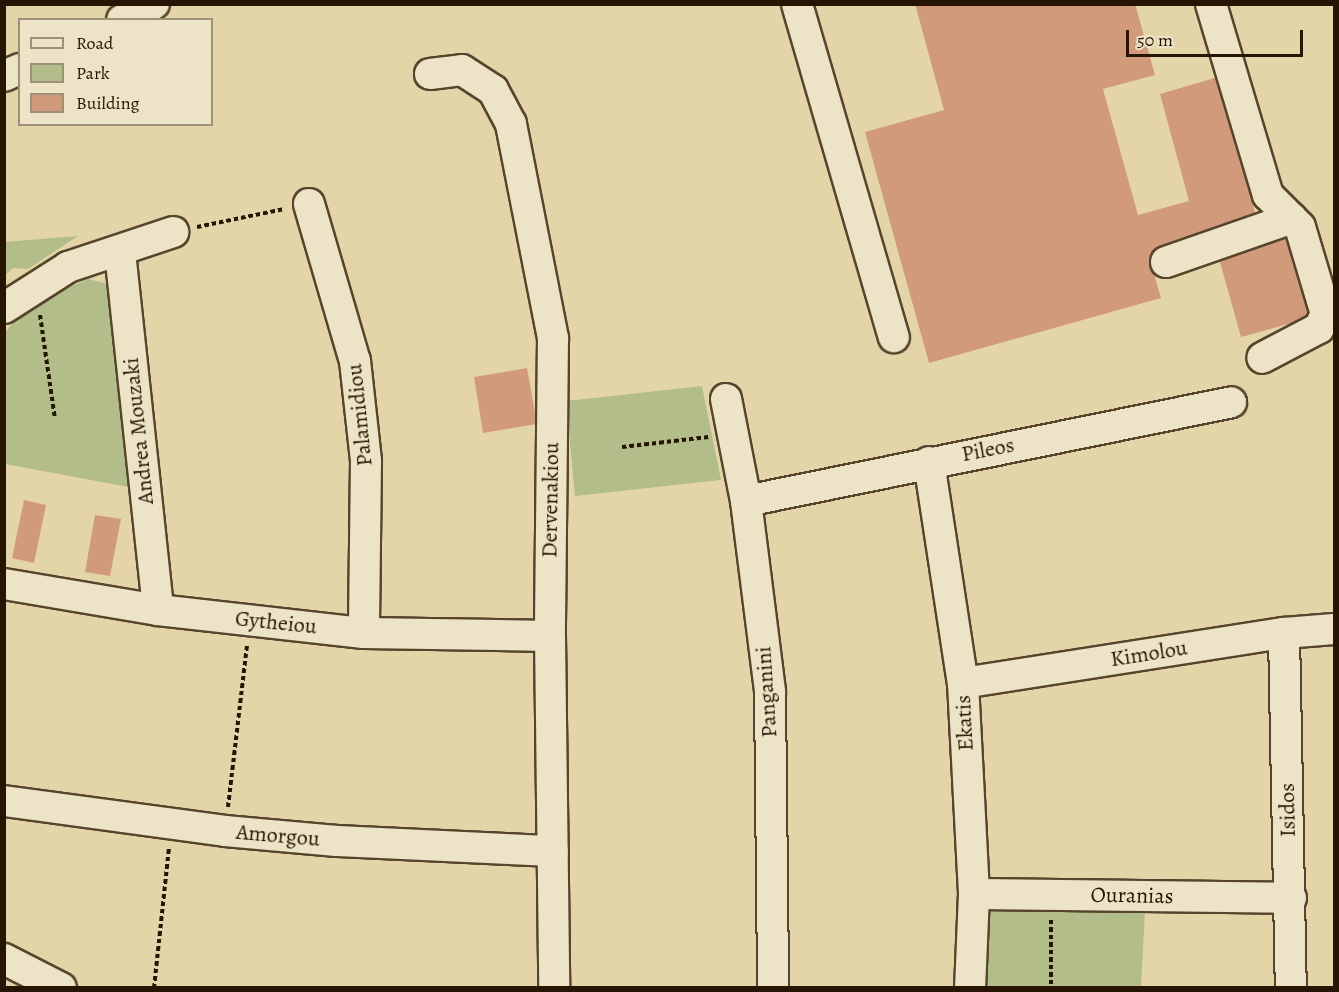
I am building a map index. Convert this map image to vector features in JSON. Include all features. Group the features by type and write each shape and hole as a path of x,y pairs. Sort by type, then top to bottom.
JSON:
{"street":[{"path":"126,18 154,4"},
{"path":"797,4 894,337"},
{"path":"1211,4 1268,195 1300,227 1326,314 1325,322 1262,358"},
{"path":"4,76 18,70"},
{"name":"Dervenakiou","path":"430,74 462,70 493,90 512,124 553,338 550,636 554,987"},
{"name":"Palamidiou","path":"309,204 355,361 366,461 364,633"},
{"path":"1166,262 1293,218"},
{"path":"4,309 68,267 120,252 173,232"},
{"name":"Andrea Mouzaki","path":"120,252 158,610"},
{"name":"Panganini","path":"726,399 746,501 770,692 773,987"},
{"name":"Pileos","path":"746,501 1231,402"},
{"name":"Ekatis","path":"929,462 963,683 974,894 970,987"},
{"name":"Gytheiou","path":"4,584 158,610 364,633 550,636"},
{"name":"Kimolou","path":"963,683 1284,633 1335,629"},
{"name":"Isidos","path":"1284,633 1291,987"},
{"name":"Amorgou","path":"4,801 225,831 337,841 553,851"},
{"name":"Ouranias","path":"974,894 1291,898"},
{"path":"4,958 61,987"}],"path":[{"path":"173,232 309,204"},
{"path":"36,288 55,419"},
{"path":"622,447 733,434"},
{"path":"225,831 250,620"},
{"path":"154,987 172,825"},
{"path":"1051,896 1052,987"}],"green space":[{"path":"78,236 28,269 13,268 5,275 5,242"},
{"path":"88,279 109,284 139,489 5,464 4,334 26,306"},
{"path":"702,386 721,480 575,496 566,401"},
{"path":"989,909 1145,911 1141,987 986,988"}],"building":[{"path":"915,4 1135,4 1155,75 1103,89 1138,215 1189,201 1160,94 1218,77 1259,227 1149,256 1161,298 929,363 865,132 944,110"},
{"path":"1287,236 1310,318 1241,337 1218,255"},
{"path":"527,368 537,424 483,433 474,377"},
{"path":"24,500 46,505 34,563 12,558"},
{"path":"95,515 121,519 110,576 85,572"}]}
